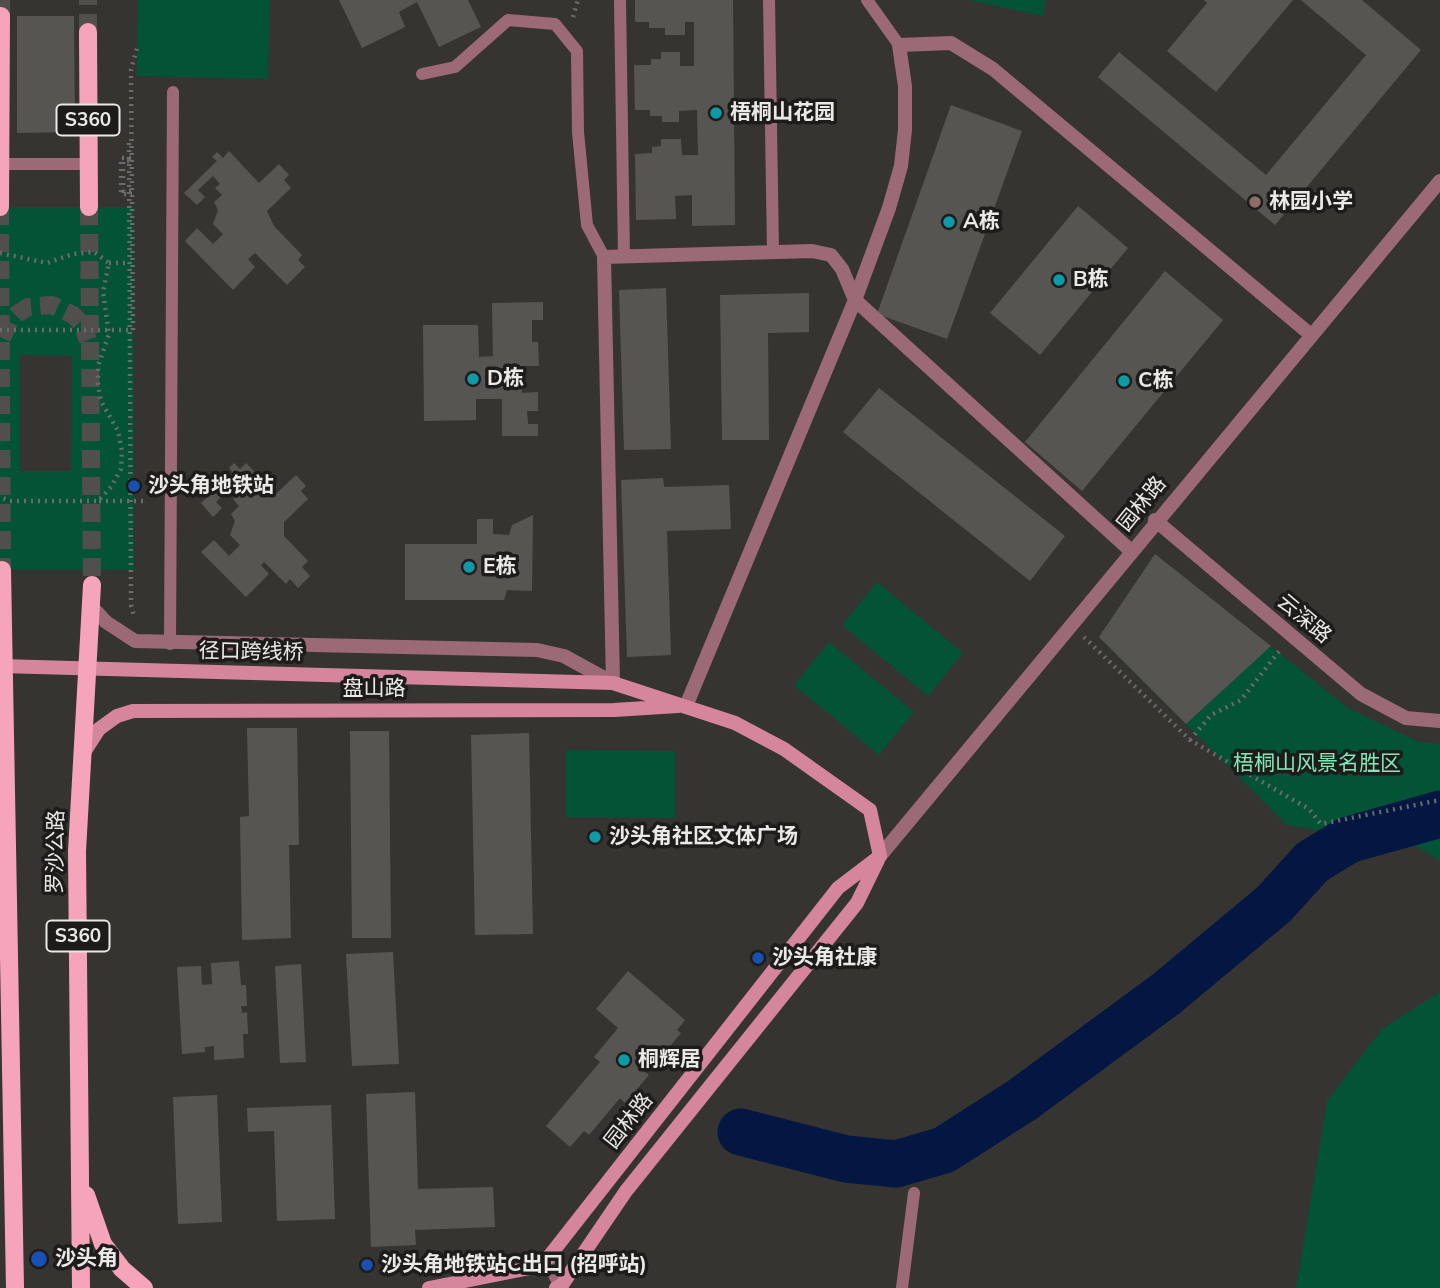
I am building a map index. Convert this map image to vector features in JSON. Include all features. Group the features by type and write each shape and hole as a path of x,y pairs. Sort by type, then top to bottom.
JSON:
{"main road":[{"path":"1,16 1,207"},
{"name":"S360","path":"88,32 89,207"},
{"path":"2,570 15,1288"},
{"name":"罗沙公路","path":"81,1288 77,851 92,585"},
{"name":"径口跨线桥","path":"0,666 502,679"},
{"name":"盘山路","path":"502,679 612,682 735,723 784,749 870,810 880,856"},
{"name":"盘山路","path":"81,756 99,729 117,716 133,711 600,710 686,706"},
{"name":"园林路","path":"547,1259 838,888 880,856"},
{"name":"园林路","path":"560,1287 626,1191 857,903 880,856"},
{"path":"80,1168 91,1214 103,1244 122,1269 144,1288"},
{"path":"429,1288 530,1268 547,1259"}],"street":[{"path":"686,706 855,300 889,208 901,166 905,86 899,45 951,43 993,69 1311,335"},
{"name":"园林路","path":"880,856 1155,520 1440,181"},
{"path":"92,607 106,622 135,641 170,644 537,650 564,656 612,682 604,257 812,251 831,255 842,269 855,300 1131,551"},
{"name":"云深路","path":"1155,520 1361,694 1406,718 1440,721"},
{"path":"547,1259 560,1287"}],"lane":[{"path":"620,0 624,256"},
{"path":"769,0 773,252"},
{"path":"867,0 899,45"},
{"path":"422,74 455,67 508,20 555,24 577,51 578,132 587,225 604,257"},
{"path":"170,644 173,92"},
{"path":"1,163 88,164"},
{"path":"902,1288 914,1193"}],"path":[{"path":"0,330 133,330 131,70 137,48"},
{"path":"129,143 126,161 123,191 131,191 131,158 121,158 121,194 133,194"},
{"path":"126,161 131,605 136,624"},
{"path":"0,253 47,263 73,254 94,253 109,263 133,262"},
{"path":"99,501 121,469 118,431 101,401 98,384 98,366 110,330 103,292 109,263"},
{"path":"0,497 10,501 146,501 130,499"},
{"path":"1071,624 1190,740 1309,809 1321,824 1440,800"},
{"path":"1190,740 1211,715 1241,700 1292,636"}],"green space":[{"path":"138,0 270,0 268,79 137,76"},
{"path":"969,0 1046,0 1043,16"},
{"path":"0,207 133,207 134,570 0,570","holes":["20,355 72,356 71,471 20,471"]},
{"name":"梧桐山风景名胜区","path":"1155,554 1348,708 1419,742 1440,744 1440,861 1418,847 1287,825 1099,637"},
{"path":"877,582 963,653 928,696 842,625"},
{"path":"829,642 914,712 879,755 794,685"},
{"path":"566,750 675,751 675,818 566,817"},
{"path":"1440,992 1440,1288 1296,1288 1327,1101 1382,1029"}],"building":[{"path":"339,0 468,0 481,27 439,47 417,2 399,12 405,27 362,48"},
{"name":"梧桐山花园","path":"635,0 733,0 735,225 692,226 692,195 675,196 676,219 636,220 635,154 652,153 652,147 661,146 661,139 681,139 682,155 698,155 697,110 679,111 679,122 662,122 662,116 650,116 650,110 635,110 634,65 651,65 651,59 661,59 661,52 680,52 680,66 694,66 694,22 685,22 685,35 665,35 665,28 649,28 649,22 635,22"},
{"path":"1204,0 1293,0 1216,92 1167,51 1207,3"},
{"path":"1301,0 1362,0 1421,50 1275,225 1098,77 1119,52 1266,175 1366,55"},
{"path":"17,16 74,16 75,132 17,133"},
{"name":"A栋","path":"951,105 1022,131 947,339 877,314"},
{"path":"229,151 259,183 279,164 289,175 284,180 291,188 267,211 274,226 302,255 298,260 305,267 287,285 255,253 248,259 255,267 233,290 185,241 197,228 213,244 223,234 213,224 218,210 214,202 222,195 215,188 220,184 213,176 198,190 205,197 197,205 184,193 217,161 212,157 217,152 223,158"},
{"name":"B栋","path":"1078,206 1128,248 1040,355 990,313"},
{"name":"C栋","path":"1165,271 1223,320 1082,491 1025,442"},
{"path":"666,288 671,449 624,450 619,290"},
{"path":"809,293 809,332 768,333 769,440 722,440 720,295"},
{"name":"D栋","path":"543,302 543,320 532,320 532,342 538,342 539,366 522,366 522,393 538,392 538,411 527,411 528,424 538,424 538,436 502,436 502,399 476,399 476,420 424,421 423,325 478,325 479,357 493,356 492,303"},
{"path":"879,388 1065,536 1030,581 843,432"},
{"path":"234,463 240,469 246,463 276,494 296,475 306,486 301,491 308,499 284,522 284,536 308,561 302,567 310,576 298,588 290,579 286,584 264,562 261,565 269,574 246,597 201,552 214,540 229,556 240,545 230,535 235,521 231,514 239,506 233,499 237,495 230,488 216,502 222,508 213,517 201,503 233,473 229,468"},
{"path":"663,478 664,487 729,485 731,529 667,531 671,655 627,657 621,480"},
{"name":"E栋","path":"533,515 532,591 507,590 504,600 405,600 405,544 477,544 477,519 493,519 493,534 509,535 512,525"},
{"path":"1155,554 1271,646 1186,724 1099,637"},
{"path":"247,728 297,728 299,845 289,845 291,938 242,940 240,817 249,816"},
{"path":"350,731 389,731 391,938 352,938"},
{"path":"529,733 533,934 475,935 471,735"},
{"path":"393,952 399,1064 352,1066 346,954"},
{"path":"239,961 241,985 246,985 247,1006 241,1006 242,1013 247,1012 248,1034 243,1034 244,1058 214,1060 214,1046 205,1047 205,1052 182,1054 177,967 201,966 202,985 212,984 211,963"},
{"path":"301,964 306,1062 280,1063 275,966"},
{"name":"桐辉居","path":"628,971 685,1020 677,1030 681,1033 661,1057 656,1053 642,1070 649,1075 625,1103 620,1098 589,1135 584,1131 570,1147 546,1126 600,1062 594,1057 618,1028 596,1009"},
{"path":"415,1092 418,1189 493,1187 495,1227 415,1230 416,1245 371,1247 366,1094"},
{"path":"217,1095 222,1222 178,1224 173,1097"},
{"path":"331,1105 335,1219 277,1221 274,1131 248,1132 247,1108"}],"waterway":[{"path":"741,1132 846,1159 896,1164 944,1150 1022,1100 1166,994 1274,904 1312,862 1348,840 1440,814"}],"tunnel":[{"path":"1,0 1,16"},
{"path":"88,0 88,32"},
{"path":"0,207 2,570"},
{"path":"89,207 92,585"},
{"path":"2,338 9,322 17,314 28,307 52,305 73,315 82,324 88,340"}],"place":[{"name":"梧桐山花园","path":"716,113"},
{"name":"林园小学","path":"1255,202"},
{"name":"A栋","path":"949,222"},
{"name":"B栋","path":"1059,280"},
{"name":"D栋","path":"473,379"},
{"name":"C栋","path":"1124,381"},
{"name":"沙头角地铁站","path":"134,486"},
{"name":"E栋","path":"469,567"},
{"name":"沙头角社区文体广场","path":"595,837"},
{"name":"沙头角社康","path":"758,958"},
{"name":"桐辉居","path":"624,1060"},
{"name":"沙头角","path":"39,1259"},
{"name":"沙头角地铁站C出口 (招呼站)","path":"367,1265"}]}
